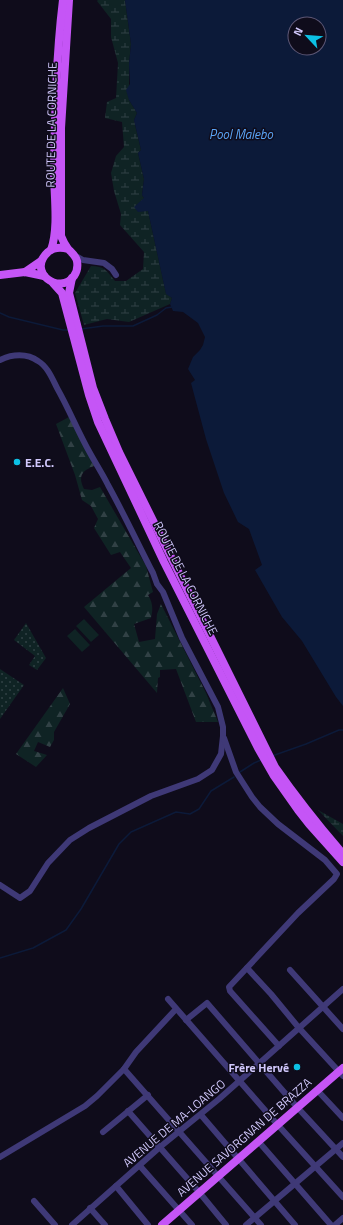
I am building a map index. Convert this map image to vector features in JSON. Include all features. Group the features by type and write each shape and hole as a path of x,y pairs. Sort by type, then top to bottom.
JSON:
{"main road":[{"name":"ROUTE DE LA CORNICHE","path":"51,250 55,233 55,90 63,0"},
{"name":"ROUTE DE LA CORNICHE","path":"69,0 60,128 61,236 63,242 71,252"},
{"path":"0,275 25,272 44,276 53,283 66,282 74,276 78,267 77,260 71,252 63,248 57,248 51,250 42,261 25,272"},
{"path":"42,261 41,269 44,276"},
{"name":"ROUTE DE LA CORNICHE","path":"74,276 69,293 69,306 89,394 98,422 164,562 258,748 274,776 309,824 342,857"},
{"name":"ROUTE DE LA CORNICHE","path":"53,283 62,293 69,306"},
{"name":"AVENUE SAVORGNAN DE BRAZZA","path":"162,1225 317,1090 342,1072"}],"street":[{"path":"71,252 83,260 104,263 112,269 116,275"},
{"path":"74,276 89,261"},
{"path":"0,360 6,357 20,355 29,357 38,361 50,374 90,453 109,486 153,573 157,584 163,592 182,638 218,707 222,722 223,736 221,754 212,770 198,779 151,796 89,828 70,840 48,863 30,891 20,898 0,885"},
{"path":"223,736 238,776 256,802 278,824 325,860 337,874 334,879 294,918 230,985 229,989 279,1046"},
{"path":"247,968 299,1028 342,1072"},
{"path":"290,970 343,1029"},
{"name":"AVENUE DE MA-LOANGO","path":"72,1225 160,1147 180,1132 259,1064 343,989"},
{"path":"168,1000 343,1197"},
{"path":"186,1020 207,1003 259,1064 343,1157"},
{"path":"0,1157 85,1106 97,1096 124,1069 136,1052 176,1009"},
{"path":"124,1069 261,1225"},
{"path":"317,1090 343,1118"},
{"path":"103,1132 148,1095"},
{"path":"128,1111 226,1225"},
{"path":"201,1114 295,1225"},
{"path":"258,1141 331,1225"},
{"path":"246,1225 343,1143"},
{"path":"140,1166 192,1225"},
{"path":"116,1186 148,1225"},
{"path":"34,1201 55,1225"},
{"path":"90,1208 105,1225"},
{"path":"335,1225 343,1218"}],"green space":[{"path":"125,0 131,44 129,64 129,100 137,113 134,120 141,150 138,153 144,179 142,195 148,211 166,293 172,298 170,304 129,322 107,319 84,325 75,293 91,266 102,268 110,274 115,281 126,281 143,269 144,252 120,225 121,214 114,191 111,173 116,156 124,147 122,122 105,118 107,102 116,98 118,63 111,37 111,19 97,1"},
{"path":"69,417 94,466 86,470 82,475 81,481 84,489 92,490 100,487 146,566 153,592 148,595 152,603 152,612 151,618 134,624 139,642 155,639 157,614 161,604 206,693 218,722 196,722 176,669 160,670 157,693 84,607 131,568 120,552 111,555 94,528 98,519 91,506 82,500 75,475 56,424"},
{"path":"84,619 99,635 91,642 76,626"},
{"path":"26,623 46,658 37,670 29,665 35,656 14,640"},
{"path":"75,629 90,645 82,652 67,636"},
{"path":"0,669 24,685 0,719"},
{"path":"63,688 70,704 54,732 54,740 50,747 38,742 34,751 47,755 36,767 16,754"},
{"path":"318,810 343,824 343,836"}],"water":[{"name":"Pool Malebo","path":"125,0 343,0 343,706 302,641 282,617 255,570 262,565 249,529 238,522 224,493 206,439 191,383 195,380 188,369 193,357 203,345 205,337 198,323 183,312 173,311 170,304 172,298 166,294 148,211 138,212 134,207 144,198 142,195 144,179 138,153 141,150 134,120 137,113 129,100 126,90 130,84 129,64 131,44"}],"waterway":[{"path":"81,329 103,326 133,326 157,315 166,308 172,307"},
{"path":"0,313 9,317 63,330 69,330"},
{"path":"272,756 339,730 343,730"},
{"path":"240,772 261,760"},
{"path":"0,958 33,948 66,930 81,909 119,844 131,832 176,812 190,814 199,809 211,791 234,777"}],"place":[{"name":"E.E.C.","path":"17,462"},
{"name":"Frère Hervé","path":"297,1067"}]}
